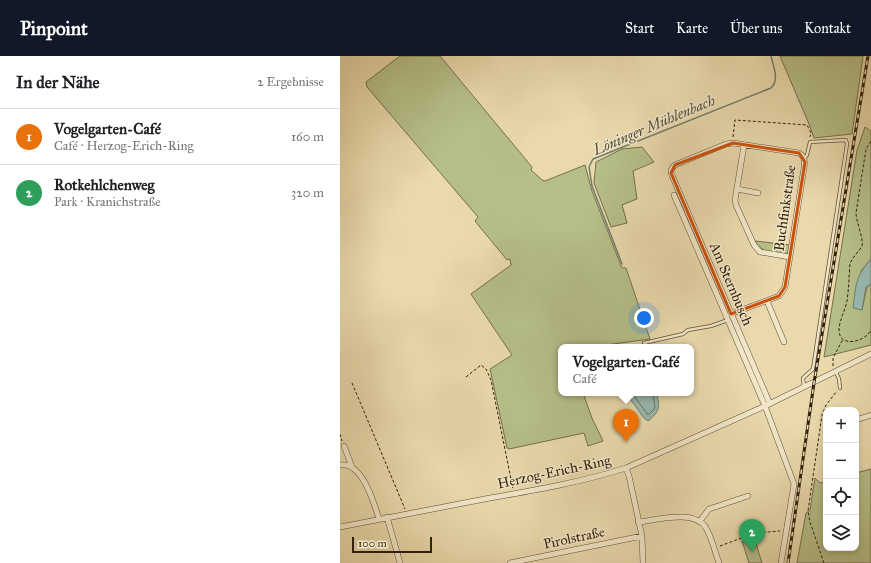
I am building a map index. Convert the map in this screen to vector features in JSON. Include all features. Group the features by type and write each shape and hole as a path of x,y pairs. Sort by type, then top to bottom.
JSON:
{"street":[{"name":"Buchfinkstraße","path":"671,173 675,164 711,149 732,143 799,153 803,156 804,168 783,292 779,296 731,314"},
{"path":"744,145 735,200 736,205 756,249 766,254 790,257"},
{"name":"Am Sternbusch","path":"671,173 728,320 768,405"},
{"path":"737,189 758,193"},
{"name":"Am Sternbusch","path":"674,194 731,314 768,405"},
{"path":"767,301 784,342"},
{"name":"Herzog-Erich-Ring","path":"340,526 588,479 626,468 768,405 871,354"},
{"path":"768,405 794,484 781,563"},
{"path":"859,419 871,415"},
{"path":"344,446 352,467 367,487 379,519"},
{"path":"340,465 344,464 352,467"},
{"path":"626,468 642,536 644,563"},
{"path":"700,521 709,510 748,496"},
{"path":"387,517 400,563"},
{"path":"638,522 682,517 696,518 706,527 719,563"},
{"name":"Pirolstraße","path":"510,563 642,536"}],"lane":[{"path":"804,159 807,155 810,142 846,140 847,144 813,369 804,378 804,388"},
{"path":"644,343 683,334 688,330 711,326 728,320"},
{"path":"836,372 839,379 840,388"}],"path":[{"path":"732,143 735,120 807,125 811,133 810,142"},
{"path":"871,142 866,149 856,213 856,221 862,238 862,246 850,264 846,303 841,319 839,333 843,339 849,342 858,341 870,332 871,329"},
{"path":"836,372 833,366 833,358 843,339"},
{"path":"466,377 481,365 486,369 490,380 514,494"},
{"path":"352,383 407,514"},
{"path":"824,563 810,522 808,511 822,415 826,405 840,388"},
{"path":"340,434 344,446"},
{"path":"714,548 755,533 787,530"}],"highlighted area":[{"path":"733,143 799,153 805,162 785,287 779,296 731,314 671,173 675,165"}],"green space":[{"path":"400,56 440,56 532,167 531,170 542,180 545,181 585,165 592,191 622,268 626,268 650,339 613,344 558,344 558,396 584,396 592,418 603,441 588,446 584,433 509,449 507,448 490,369 512,355 471,294 511,265 510,259 507,260 475,221 478,217 367,87 366,82"},
{"path":"780,56 863,56 852,134 814,138"},
{"path":"865,127 871,131 871,259 861,271 862,310 867,287 871,284 871,345 824,357 857,150"},
{"path":"642,147 654,162 633,171 637,199 622,205 627,223 611,227 594,183 596,162 622,149"},
{"path":"755,241 790,245 789,251 786,254 768,252 761,248"},
{"path":"871,469 871,563 797,563 806,513 810,510 815,478 820,483 823,482 823,551 859,551 859,472"},
{"path":"754,537 762,563 749,563 742,541"}],"water":[{"path":"871,259 871,284 866,287 862,310 853,308 859,276"},
{"path":"628,396 657,396 659,406 657,412 648,421 644,418"}],"waterway":[{"name":"Löninger Mühlenbach","path":"622,264 592,186 589,167 593,159 771,88 775,81 771,56"}],"railway":[{"path":"788,563 814,383 868,56"}],"place":[{"name":"Vogelgarten-Café","path":"626,442"},
{"name":"Rotkehlchenweg","path":"752,552"}]}
